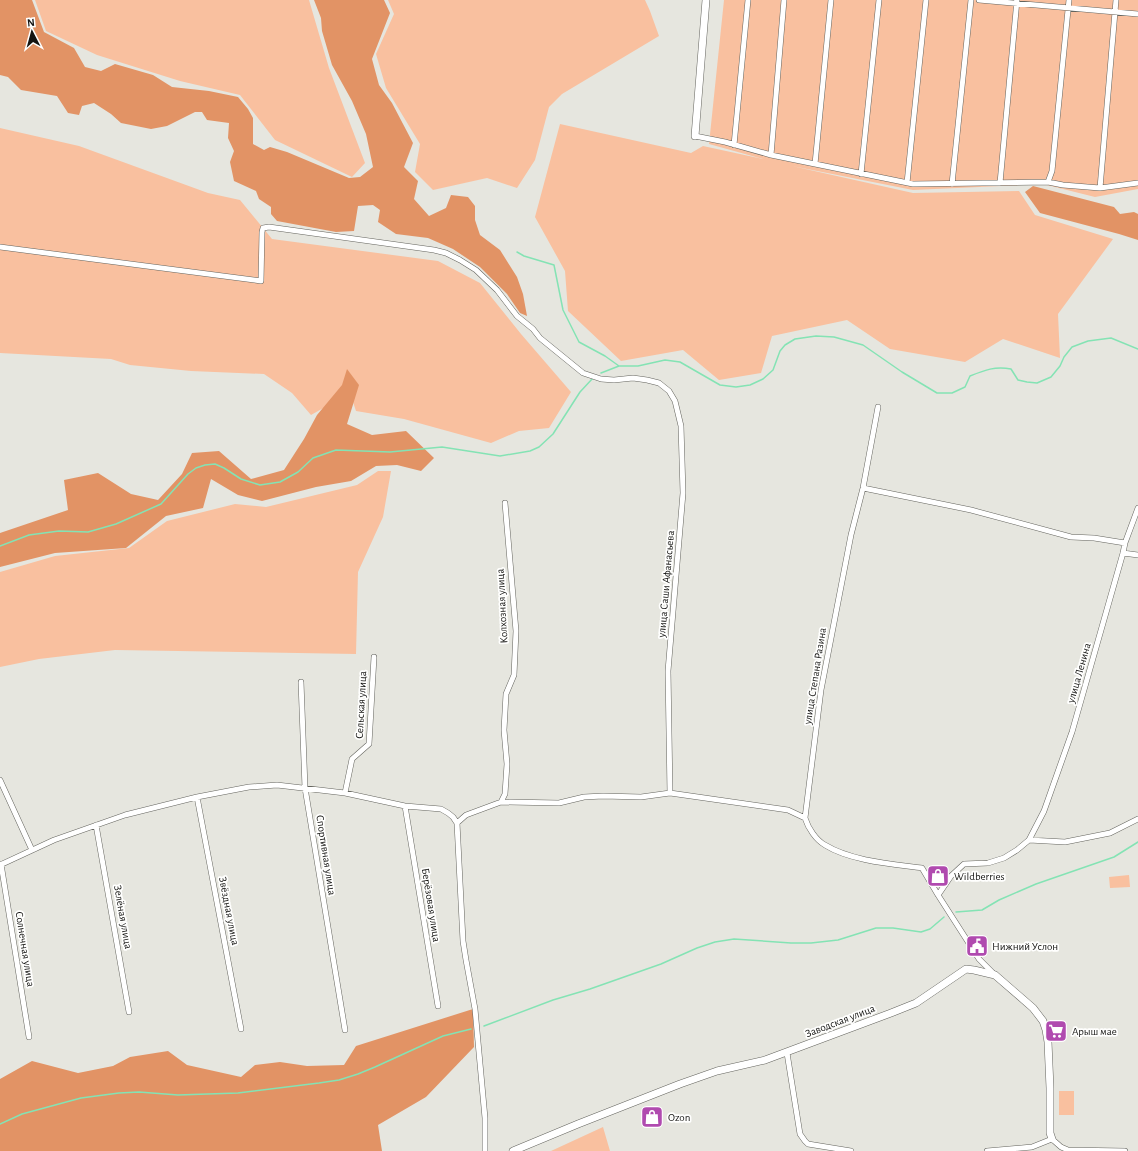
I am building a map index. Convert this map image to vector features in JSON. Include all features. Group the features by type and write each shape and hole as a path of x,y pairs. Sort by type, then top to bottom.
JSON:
{"street":[{"path":"706,0 695,136 771,155 913,184 1048,182 1063,185 1100,188 1138,183"},
{"path":"734,145 748,0"},
{"path":"771,155 784,0"},
{"path":"815,164 831,0"},
{"path":"861,174 878,0"},
{"path":"907,183 926,0"},
{"path":"952,184 971,0"},
{"path":"979,0 1017,2 1138,14"},
{"path":"1048,182 1052,172 1069,0"},
{"path":"1100,188 1116,0"},
{"path":"1000,183 1017,2"},
{"name":"улица Саши Афанасьева","path":"0,247 261,281 263,228 269,227 434,250 446,253 476,270 497,290 518,316 533,329 540,338 584,373 601,379 614,380 633,378 659,383 668,391 675,401 678,414 680,426 683,493 668,671 670,793"},
{"name":"улица Степана Разина","path":"804,818 821,690 851,535 863,488 878,407"},
{"path":"863,488 971,510 1071,537 1094,538 1125,543"},
{"name":"Колхозная улица","path":"501,802 505,794 507,764 504,730 506,694 514,675 516,631 505,503"},
{"name":"улица Ленина","path":"1030,840 1044,811 1072,732 1125,543 1138,508"},
{"path":"1123,553 1138,555"},
{"name":"Сельская улица","path":"345,793 352,760 369,744 374,657"},
{"name":"Спортивная улица","path":"300,682 305,788 345,1030"},
{"path":"0,780 32,850"},
{"path":"1,865 54,840 125,815 197,797 249,788 277,785 345,793 405,806 441,809 448,813 457,823 463,941 475,1008 484,1118 485,1151"},
{"path":"457,823 466,815 501,802 559,803 584,796 641,797 670,793 788,810 804,818 813,834 824,845 845,854 922,868 979,959 995,975"},
{"name":"Звёздная улица","path":"197,797 241,1030"},
{"name":"Берёзовая улица","path":"405,806 438,1006"},
{"path":"938,895 951,876 964,864 988,863 1004,858 1030,840 1065,842 1110,833 1138,819"},
{"name":"Зелёная улица","path":"96,825 129,1012"},
{"name":"Солнечная улица","path":"1,865 30,1037"},
{"name":"Заводская улица","path":"513,1151 680,1084 717,1071 765,1060 916,1003 966,969 995,975 1033,1008 1043,1021 1048,1042 1050,1132 1052,1139"},
{"path":"787,1052 800,1134 808,1144 851,1151"},
{"path":"987,1151 1032,1147 1052,1139 1061,1147 1068,1150 1125,1151"}],"shaded area":[{"path":"0,0 32,0 44,32 74,48 85,67 101,71 115,64 153,75 172,87 209,91 238,97 253,118 253,144 264,150 270,147 287,152 349,178 360,177 373,167 366,134 352,101 332,65 322,31 321,18 314,0 384,0 390,13 372,59 379,85 392,103 413,143 404,167 418,181 414,199 429,216 446,208 451,195 468,197 475,206 475,220 480,235 500,250 517,277 523,294 527,316 520,313 507,294 480,267 453,249 428,238 396,234 378,222 380,210 373,205 358,206 354,231 336,232 277,221 271,214 271,207 259,199 256,191 234,181 230,162 234,151 228,138 229,123 207,120 202,112 195,112 167,126 151,129 121,123 111,114 94,103 82,106 79,115 68,113 57,96 21,90 8,77 0,75"},
{"path":"35,0 309,0 329,68 365,163 352,177 275,140 240,95 180,81 97,55 46,31"},
{"path":"388,0 645,0 659,36 562,94 549,107 535,160 517,188 487,178 433,190 415,172 420,144 386,88 376,54 394,14"},
{"path":"724,0 1138,0 1138,189 1095,197 1043,184 913,190 792,166 913,193 1019,191 1035,215 1113,239 1058,314 1060,358 1003,339 965,362 890,349 847,320 772,336 761,373 719,380 683,350 621,361 568,311 565,271 535,217 560,124 691,153 703,146 763,159 709,144"},
{"path":"0,128 79,146 208,193 240,200 272,239 438,261 480,283 521,334 571,392 549,428 519,431 491,443 404,419 356,411 350,393 311,415 292,393 264,374 191,371 130,365 111,359 0,353"},
{"path":"1033,186 1114,207 1120,214 1134,212 1138,214 1138,240 1040,213 1025,192"},
{"path":"347,369 359,385 347,424 372,435 406,431 434,458 421,471 397,465 376,466 351,481 316,487 262,501 238,495 211,479 203,508 166,516 126,548 55,553 0,567 0,533 68,510 64,480 98,473 131,494 158,500 182,474 192,453 219,451 251,479 284,470 304,439 317,415 342,385"},
{"path":"378,471 391,471 383,517 358,572 356,654 115,650 39,659 0,667 0,572 55,556 129,548 167,521 235,504 266,507 357,485"},
{"path":"1129,875 1130,887 1110,888 1109,877"},
{"path":"473,1009 474,1047 426,1097 378,1125 382,1151 0,1151 0,1079 32,1061 78,1073 113,1066 130,1057 168,1051 187,1065 241,1077 255,1065 280,1062 307,1066 344,1065 356,1046"},
{"path":"1059,1091 1074,1091 1074,1115 1059,1115"},
{"path":"603,1127 610,1151 551,1151"}],"waterway":[{"path":"517,252 524,256 554,265 563,310 579,342 605,356 619,366 638,366 665,360 680,362 720,385 736,387 750,385 763,379 773,370 780,351 785,345 795,339 816,336 834,337 863,345 902,372 937,393 952,393 965,387 970,376 995,368 1011,369 1018,380 1037,383 1051,377 1072,347 1088,341 1111,338 1138,349"},
{"path":"601,373 619,366"},
{"path":"0,546 29,535 59,531 88,532 116,524 161,504 188,474 196,468 205,465 215,464 241,479 260,485 280,482 298,472 313,458 336,450 390,452 442,447 500,456 530,451 539,447 553,434 580,392 593,378"},
{"path":"956,912 982,910 999,900 1036,884 1114,857 1138,842"},
{"path":"484,1026 553,1000 590,989 661,964 697,948 715,942 734,939 811,943 838,940 876,928 893,928 921,932 930,929 944,917"},
{"path":"0,1124 22,1114 81,1098 119,1093 139,1092 178,1095 238,1093 339,1080 375,1067 443,1036 471,1029"}],"place":[{"name":"Wildberries","path":"938,876"},
{"name":"Нижний Услон","path":"977,946"},
{"name":"Арыш мае","path":"1056,1031"},
{"name":"Ozon","path":"652,1117"}]}
